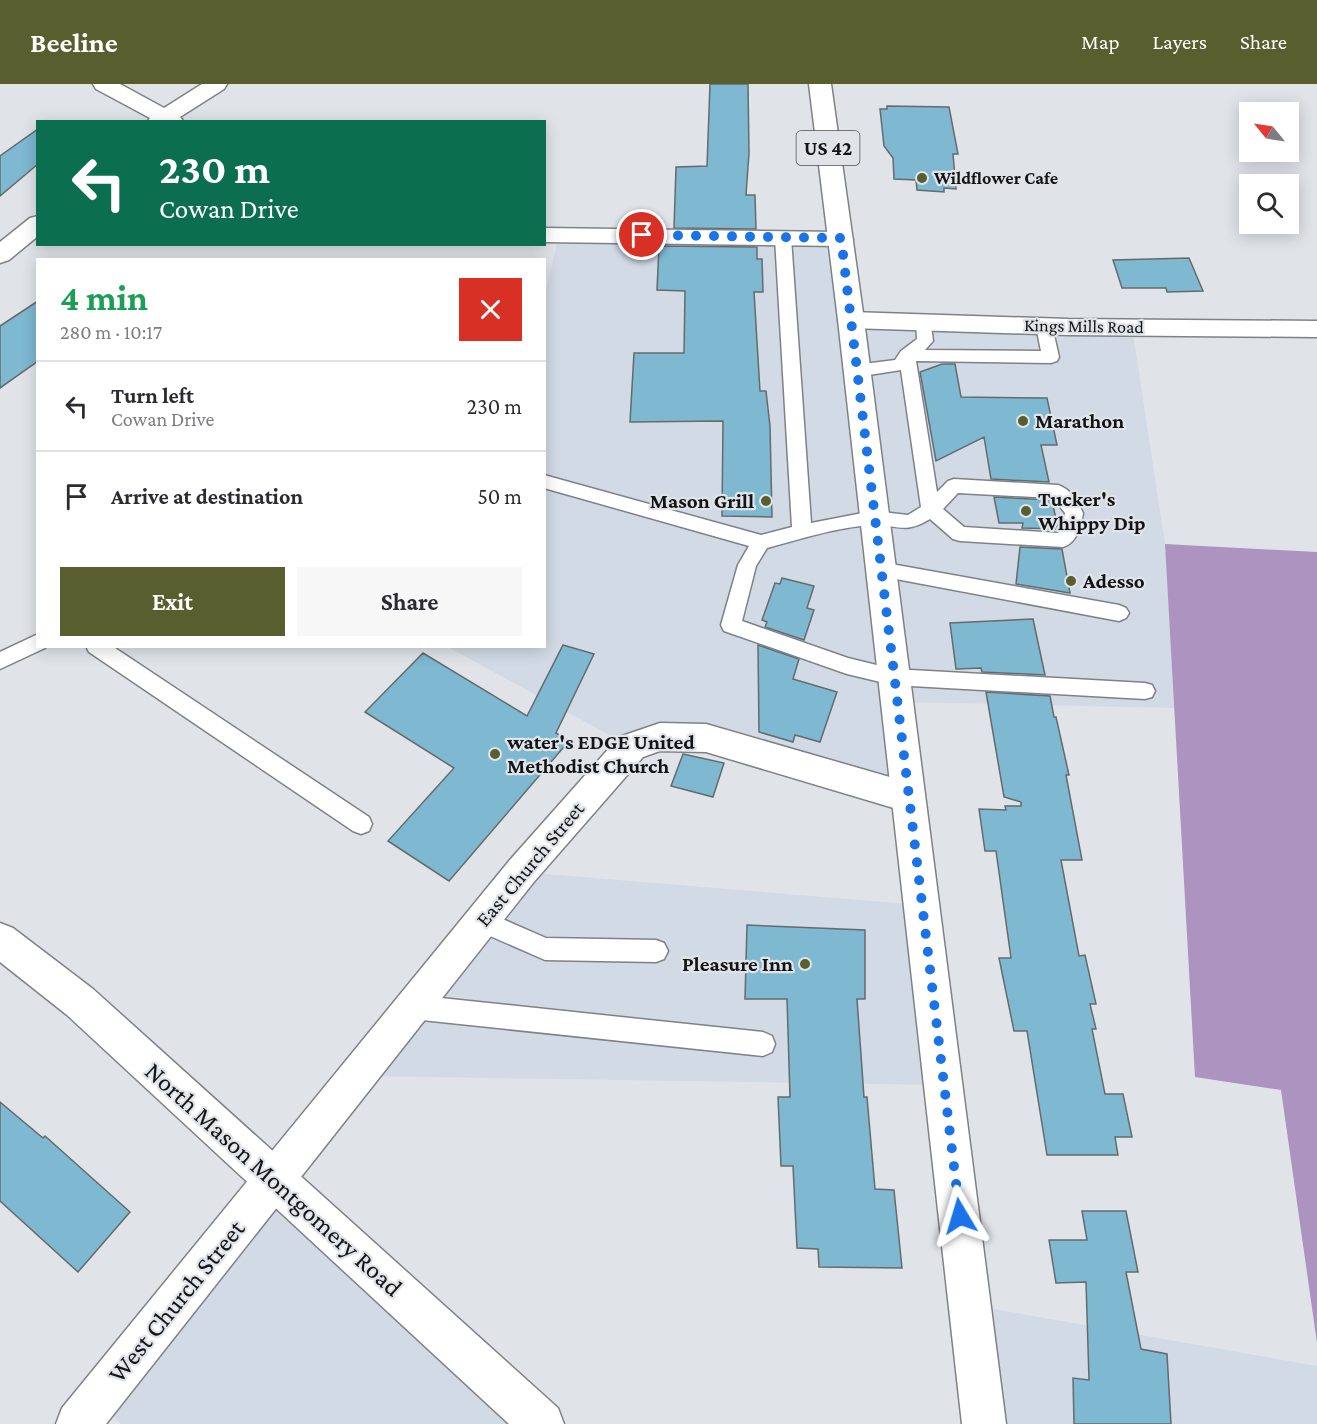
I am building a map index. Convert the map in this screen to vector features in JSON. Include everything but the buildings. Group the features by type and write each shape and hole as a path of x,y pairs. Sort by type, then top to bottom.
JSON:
{"main road":[{"path":"104,84 165,120 216,84"},
{"name":"US 42","path":"820,84 841,238 984,1424"},
{"path":"0,255 36,225"},
{"path":"546,235 841,238"},
{"name":"Kings Mills Road","path":"851,320 1044,326 1317,329"},
{"name":"East Church Street","path":"275,1179 521,873 631,747 660,737 706,738 908,797"},
{"name":"North Mason Montgomery Road","path":"0,940 80,1002 542,1424"},
{"name":"West Church Street","path":"78,1424 275,1179"}],"lane":[{"path":"783,238 802,532"},
{"path":"856,371 900,365 925,341 924,322"},
{"path":"908,355 1051,357 1044,326"},
{"path":"546,482 760,542 873,518 911,522 931,510 954,486 1058,492 1068,501 1074,513 1071,528 1063,540 960,534 931,510 908,355"},
{"path":"760,542 747,565 731,625 847,666 893,676 1145,691"},
{"path":"880,569 1119,613"},
{"path":"0,661 36,643"},
{"path":"99,648 361,824"},
{"path":"482,921 545,949 656,951"},
{"path":"412,1007 763,1044"}],"shaded area":[{"path":"559,235 841,239 851,320 1132,327 1165,544 1175,708 896,702 907,797 706,738 631,747 450,648 546,648 546,289"},
{"path":"1165,544 1317,552 1317,1343 1281,1090 1195,1077"},
{"path":"521,872 921,905 944,1085 357,1076"},
{"path":"275,1179 542,1424 121,1424 97,1400"},
{"path":"971,1305 1317,1366 1317,1424 984,1424"}],"place":[{"name":"Wildflower Cafe","path":"922,178"},
{"name":"Marathon","path":"1023,421"},
{"name":"Mason Grill","path":"766,501"},
{"name":"Tucker's Whippy Dip","path":"1026,511"},
{"name":"Adesso","path":"1071,581"},
{"name":"water's EDGE United Methodist Church","path":"495,754"},
{"name":"Pleasure Inn","path":"805,964"}],"route":[{"path":"642,235 841,238 867,471 960,1216"}]}
